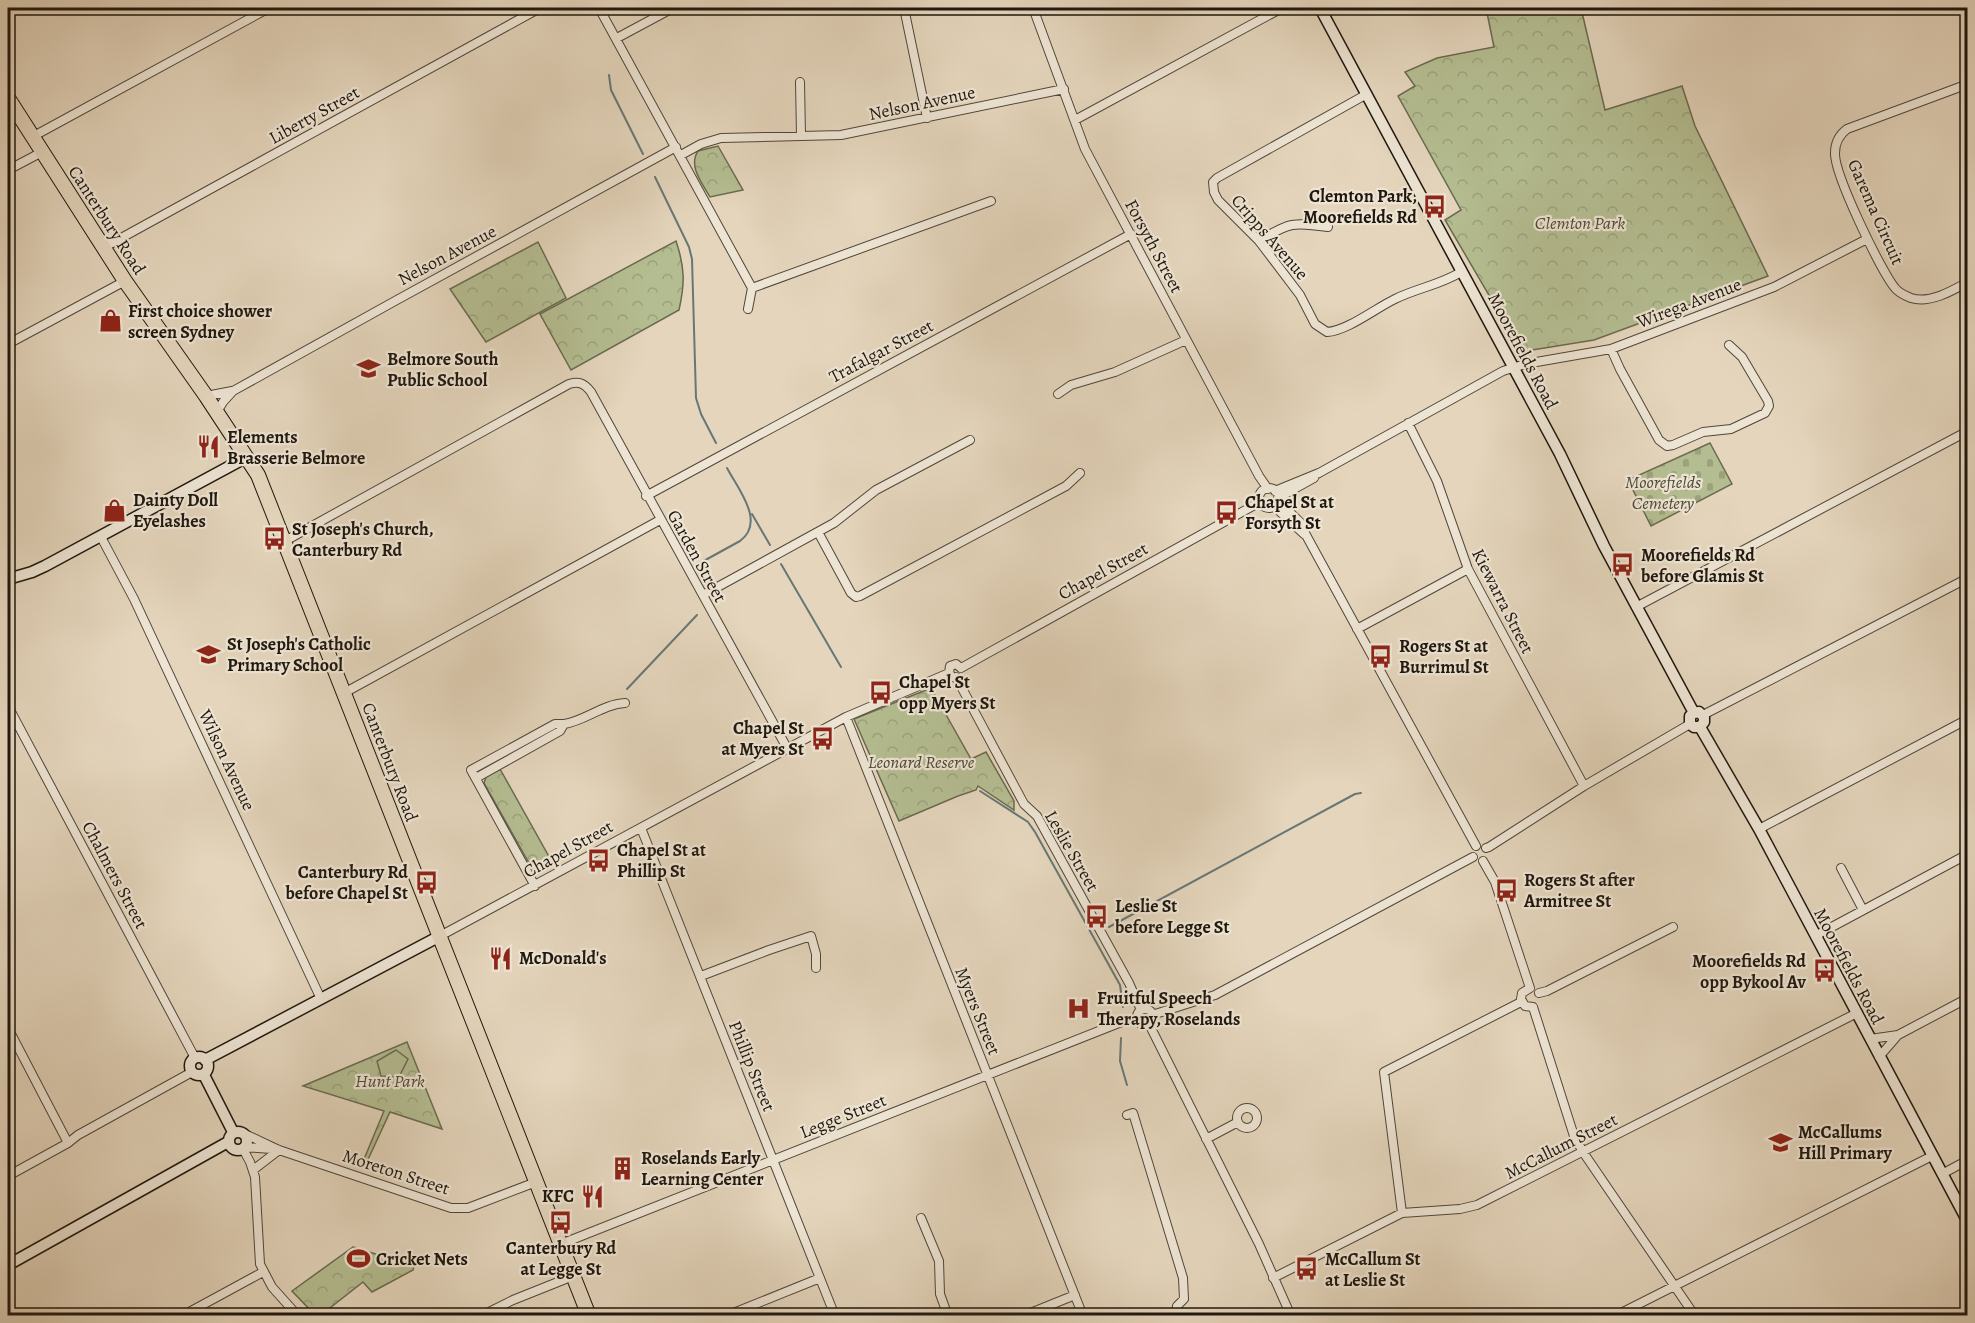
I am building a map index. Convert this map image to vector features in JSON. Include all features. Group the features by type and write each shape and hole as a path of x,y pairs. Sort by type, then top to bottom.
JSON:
{"highway":[{"name":"Canterbury Road","path":"8,98 103,248 217,412 261,483 589,1316"}],"main road":[{"name":"Moorefields Road","path":"1320,8 1560,454 1636,607 1698,714"},
{"path":"8,579 32,572 247,457"},
{"path":"1695,725 1690,716 1698,714"},
{"name":"Moorefields Road","path":"1695,725 1759,829 1855,1014 1968,1222"},
{"name":"Chapel Street","path":"200,1059 440,936"},
{"path":"200,1059 208,1068 204,1075 196,1075 192,1072 190,1065 200,1059"},
{"path":"8,1265 235,1136 247,1139 244,1148 234,1149 235,1136 204,1075"}],"street":[{"path":"32,137 269,8"},
{"name":"Liberty Street","path":"103,248 540,8"},
{"path":"599,8 752,288 748,309"},
{"path":"617,38 673,8"},
{"path":"904,8 927,118"},
{"name":"Forsyth Street","path":"1033,8 1085,148 1259,476 1275,497"},
{"path":"1075,120 1282,8"},
{"path":"800,82 801,136"},
{"name":"Garema Circuit","path":"1968,84 1847,129 1838,139 1834,152 1838,170 1867,239 1896,290 1913,299 1941,297 1968,282"},
{"name":"Nelson Avenue","path":"206,396 233,391 395,301 679,151 721,138 841,135 1064,89"},
{"name":"Cripps Avenue","path":"1367,94 1215,180 1213,188 1218,200 1259,242 1300,295 1315,324 1327,332 1339,329 1394,300 1443,282 1461,272"},
{"path":"8,170 42,152"},
{"path":"752,288 992,201"},
{"path":"1259,242 1288,224 1302,223 1328,227"},
{"name":"Trafalgar Street","path":"646,496 1131,234"},
{"name":"Wirega Avenue","path":"1513,368 1611,349 1774,286 1867,239"},
{"path":"8,344 125,281"},
{"path":"1058,394 1071,385 1115,372 1186,340"},
{"path":"1611,349 1659,440 1667,446 1703,432 1731,429 1768,410 1767,401 1742,357 1729,345"},
{"path":"1306,535 1303,525 1275,497 1261,493 1260,502 1266,508 1275,497 1503,371 1513,368"},
{"name":"Garden Street","path":"285,541 569,384 579,382 591,393 787,748"},
{"name":"Nelson Avenue","path":"217,412 233,391"},
{"name":"Kiewarra Street","path":"1408,423 1437,481 1468,569 1584,786"},
{"path":"1636,607 1968,431"},
{"path":"703,595 818,532 844,516 876,490 970,440"},
{"path":"818,532 851,593 856,597 1066,486 1080,473"},
{"path":"1294,515 1289,501 1291,494 1319,473"},
{"path":"1275,497 1300,487"},
{"path":"1275,497 1306,535 1476,846"},
{"name":"Chapel Street","path":"440,936 846,717 953,675 950,666 958,664 962,668 988,651 1094,596 1260,502"},
{"path":"344,693 660,520"},
{"name":"Wilson Avenue","path":"100,537 134,599 321,999"},
{"path":"1357,629 1468,569"},
{"path":"1698,714 1968,578"},
{"name":"Leslie Street","path":"953,675 1024,804 1037,816 1129,983 1141,1010"},
{"path":"536,886 473,774 560,731 564,724 580,721 610,705 625,703"},
{"name":"Chalmers Street","path":"8,706 200,1059"},
{"name":"Myers Street","path":"846,717 1083,1316"},
{"path":"1759,829 1968,718"},
{"path":"8,726 17,724"},
{"path":"1486,848 1531,822 1584,786 1695,725"},
{"name":"Phillip Street","path":"641,828 835,1316"},
{"path":"1476,846 1481,845 1486,848 1488,855 1483,861"},
{"path":"1473,857 1472,852 1476,846"},
{"path":"1815,936 1968,854"},
{"path":"1473,857 1483,861"},
{"path":"1152,1015 1215,995 1473,857"},
{"path":"1483,861 1495,882 1530,988 1539,993 1673,927"},
{"path":"1841,868 1863,910"},
{"path":"701,976 811,936 816,954 816,968"},
{"path":"1521,1002 1522,993 1530,988"},
{"path":"1521,1002 1525,1006 1533,1007 1539,1002 1539,993"},
{"path":"1870,1039 1898,1035 1968,998"},
{"path":"1402,1213 1384,1072 1521,1002"},
{"path":"1533,1007 1574,1136 1695,1316"},
{"path":"1141,1010 1149,1011 1152,1015 1149,1024 1142,1024 1137,1020 1137,1015 1141,1010"},
{"name":"McCallum Street","path":"1273,1278 1402,1213 1473,1206 1855,1014"},
{"name":"Legge Street","path":"561,1244 1129,1019 1137,1020"},
{"path":"1149,1024 1259,1244 1291,1316"},
{"path":"8,1028 68,1143"},
{"path":"1880,1057 1898,1035"},
{"path":"8,1176 192,1072"},
{"path":"1127,1115 1133,1113 1183,1278 1184,1299 1177,1306 1176,1316"},
{"path":"1206,1139 1238,1122"},
{"name":"Moreton Street","path":"235,1136 460,1209 536,1182"},
{"path":"244,1148 253,1170 256,1187 258,1255 262,1272 298,1316"},
{"name":"Moreton Street","path":"244,1148 279,1150"},
{"path":"253,1170 279,1150"},
{"path":"1615,1316 1932,1156"},
{"path":"1942,1174 1968,1160"},
{"path":"921,1218 939,1261 940,1294 948,1316"},
{"path":"182,1316 262,1272"},
{"path":"481,1316 513,1300 573,1276"},
{"path":"726,1316 820,1278"},
{"path":"1023,1316 1075,1295"}],"green space":[{"name":"Clemton Park","path":"1486,8 1581,8 1605,110 1682,86 1695,126 1768,276 1594,340 1521,350 1445,220 1461,210 1398,96 1415,86 1405,72 1437,58 1494,47"},
{"path":"718,146 743,190 710,197 697,174 695,157 698,151"},
{"path":"676,241 683,276 679,310 571,370 540,314"},
{"path":"538,242 566,298 486,342 450,289"},
{"name":"Moorefields Cemetery","path":"1710,443 1732,484 1651,526 1628,480"},
{"name":"Leonard Reserve","path":"931,688 971,759 986,752 1014,801 1014,810 978,786 976,790 899,821 854,719"},
{"path":"500,769 552,862 534,872 484,783 486,777"},
{"name":"Hunt Park","path":"407,1042 442,1129 390,1112 365,1166 362,1164 384,1111 303,1086"},
{"path":"396,1050 408,1059 399,1077 381,1076 377,1061"},
{"path":"353,1247 414,1266 413,1270 372,1292 363,1282 321,1315 315,1315 292,1291"}],"waterway":[{"path":"609,75 611,90 643,154"},
{"path":"655,177 689,247 692,259 696,398 701,414 716,443"},
{"path":"700,563 740,541 750,525 750,515 743,495 727,468"},
{"path":"752,514 770,545"},
{"path":"781,564 841,667"},
{"path":"627,689 697,615"},
{"path":"980,791 1028,822 1035,832 1120,985 1123,1007"},
{"path":"1109,927 1355,794 1361,793"},
{"path":"1121,1038 1120,1061 1127,1085"},
{"path":"1181,1316 1182,1310"}],"place":[{"name":"Clemton Park, Moorefields Rd","path":"1435,206"},
{"name":"First choice shower screen Sydney","path":"110,321"},
{"name":"Belmore South Public School","path":"369,369"},
{"name":"Elements Brasserie Belmore","path":"209,447"},
{"name":"Dainty Doll Eyelashes","path":"115,510"},
{"name":"Chapel St at Forsyth St","path":"1227,512"},
{"name":"St Joseph's Church, Canterbury Rd","path":"274,539"},
{"name":"Moorefields Rd before Glamis St","path":"1623,565"},
{"name":"St Joseph's Catholic Primary School","path":"209,654"},
{"name":"Rogers St at Burrimul St","path":"1381,656"},
{"name":"Chapel St opp Myers St","path":"881,692"},
{"name":"Chapel St at Myers St","path":"822,738"},
{"name":"Chapel St at Phillip St","path":"599,860"},
{"name":"Canterbury Rd before Chapel St","path":"426,882"},
{"name":"Rogers St after Armitree St","path":"1506,890"},
{"name":"Leslie St before Legge St","path":"1097,916"},
{"name":"McDonald's","path":"501,958"},
{"name":"Moorefields Rd opp Bykool Av","path":"1824,971"},
{"name":"Fruitful Speech Therapy, Roselands","path":"1079,1008"},
{"name":"McCallums Hill Primary","path":"1780,1142"},
{"name":"Roselands Early Learning Center","path":"623,1168"},
{"name":"KFC","path":"592,1196"},
{"name":"Canterbury Rd at Legge St","path":"561,1222"},
{"name":"Cricket Nets","path":"358,1259"},
{"name":"McCallum St at Leslie St","path":"1307,1269"}]}
